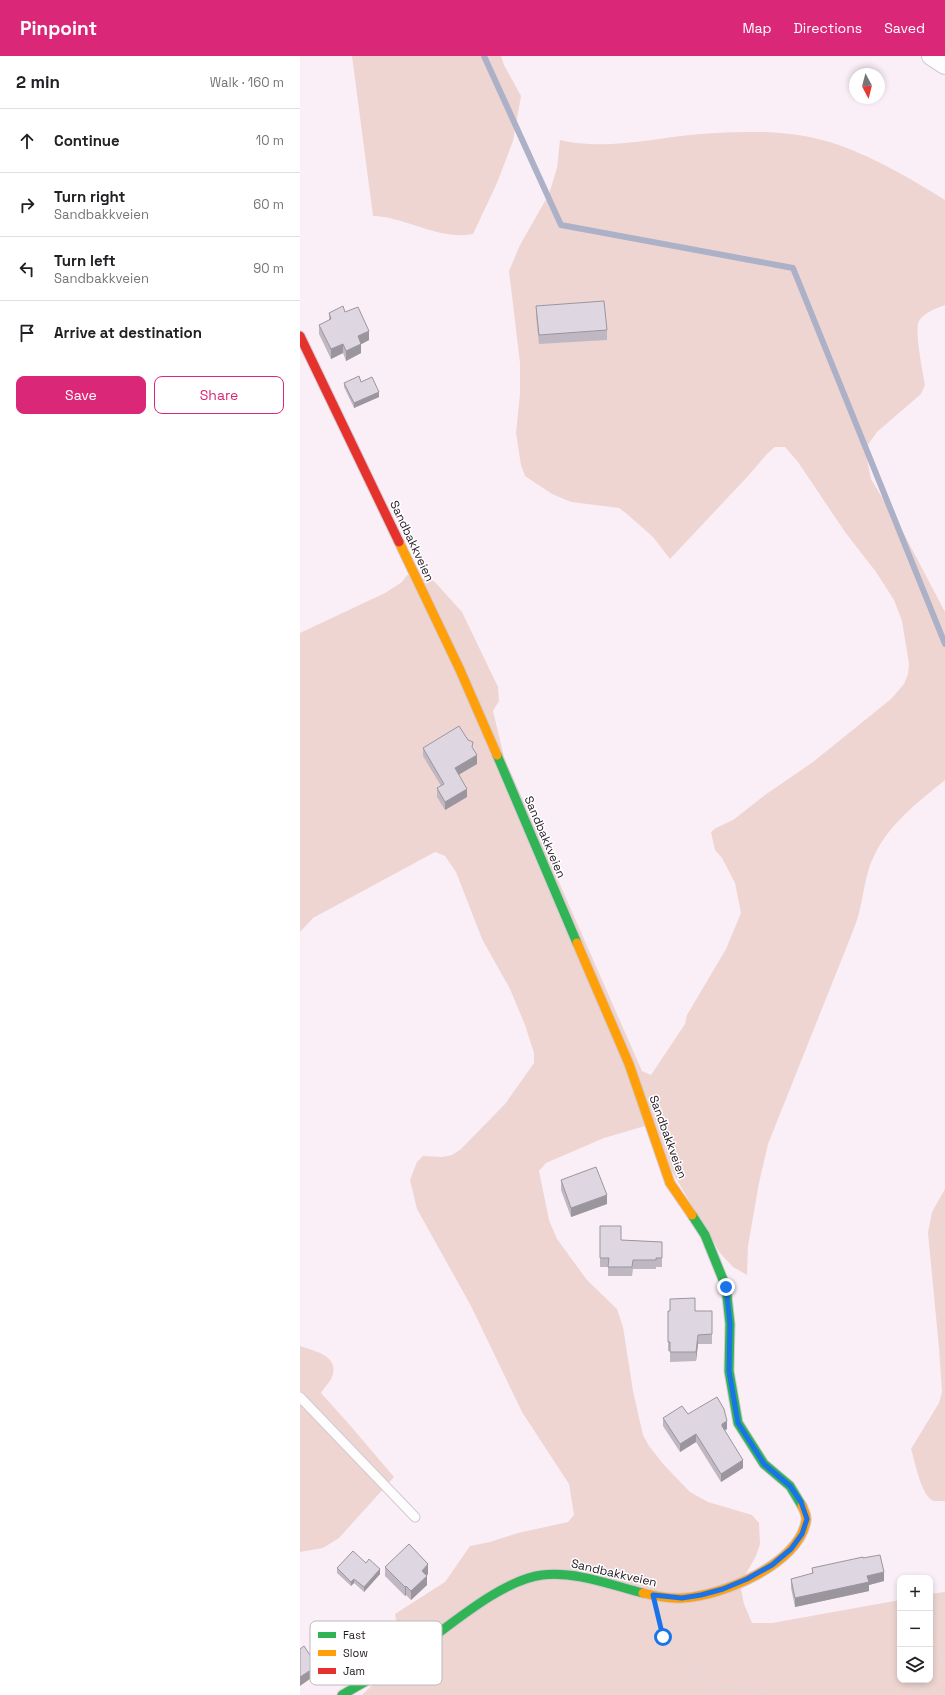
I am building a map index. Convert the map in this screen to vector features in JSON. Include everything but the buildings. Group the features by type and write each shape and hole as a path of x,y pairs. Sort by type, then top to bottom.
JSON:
{"street":[{"path":"931,56 945,65"},
{"name":"Sandbakkveien","path":"300,336 460,670 629,1064 670,1183 705,1235 726,1287 730,1324 729,1371 738,1423 764,1464 790,1486 801,1502 807,1519 802,1534 791,1549 772,1565 747,1579 723,1589 682,1598 653,1595 568,1574 533,1577 514,1583 484,1601 442,1630"},
{"name":"Sandbakkveien","path":"342,1695 359,1685"}],"lane":[{"path":"300,1397 415,1517"}],"path":[{"path":"945,1593 934,1606 933,1621 945,1639"},
{"path":"653,1595 663,1637 676,1658 700,1679 766,1695"},
{"path":"933,1671 945,1646"},
{"path":"909,1695 923,1683"}],"shaded area":[{"path":"352,56 501,56 504,65 521,96 513,141 497,183 473,234 461,235 436,232 398,220 373,216"},
{"path":"767,132 822,140 853,150 901,174 945,200 945,305 930,311 921,318 918,326 919,352 925,385 921,394 877,432 865,449 871,479 904,534 945,612 945,780 915,805 896,824 880,844 871,863 858,916 768,1144 759,1183 748,1246 747,1275 733,1267 720,1253 645,1126 604,1138 546,1163 539,1171 549,1220 557,1239 587,1280 617,1309 623,1327 633,1391 643,1435 649,1446 664,1465 690,1492 708,1502 752,1515 759,1523 760,1544 756,1556 740,1584 744,1604 752,1623 772,1623 897,1601 897,1683 933,1683 933,1594 945,1592 945,1695 362,1695 372,1685 442,1685 442,1621 396,1621 395,1614 445,1582 470,1546 490,1542 518,1533 568,1522 574,1515 569,1484 522,1412 471,1306 417,1209 410,1180 417,1162 423,1156 442,1157 452,1155 461,1149 505,1104 534,1063 534,1053 525,1025 510,989 482,939 456,872 445,856 435,852 313,918 300,932 300,633 385,593 402,582 407,575 434,581 462,612 498,687 499,701 493,711 504,757 642,1071 651,1075 685,1024 687,1015 726,949 741,913 735,883 722,858 715,850 711,832 733,820 765,795 813,762 891,699 904,684 908,674 909,664 902,621 894,600 876,572 845,532 798,462 785,447 775,447 768,453 670,559 653,537 619,508 571,502 552,494 525,476 521,465 516,433 520,394 520,363 509,271 520,245 549,194 557,168 560,140 577,143 612,144 708,133"},
{"path":"945,1189 945,1501 934,1501 925,1493 911,1449 939,1403 942,1392 928,1233 932,1212"},
{"path":"300,1346 319,1352 329,1359 334,1370 330,1381 321,1393 394,1477 339,1538 323,1548 300,1552"}],"waterway":[{"path":"484,56 561,225 793,268 945,644"}],"traffic: fast":[{"path":"497,755 577,943"},
{"path":"692,1215 705,1235 726,1287 730,1324 729,1371 738,1423 764,1464 790,1486 802,1506"},
{"path":"442,1630 473,1607 509,1586 526,1579 542,1575 555,1574 580,1577 643,1593"},
{"path":"342,1695 359,1685"}],"traffic: slow":[{"path":"399,542 460,670 497,755"},
{"path":"577,943 629,1064 670,1183 692,1215"},
{"path":"643,1593 673,1598 699,1596 718,1591 756,1575 774,1564 789,1551 800,1537 806,1521 802,1506"}],"traffic: jam":[{"path":"300,336 399,542"}],"route":[{"path":"663,1637 653,1595 682,1598 701,1595 723,1589 747,1579 772,1565 791,1549 802,1534 807,1519 801,1502 790,1486 764,1464 738,1423 729,1371 730,1324 726,1287"}]}
